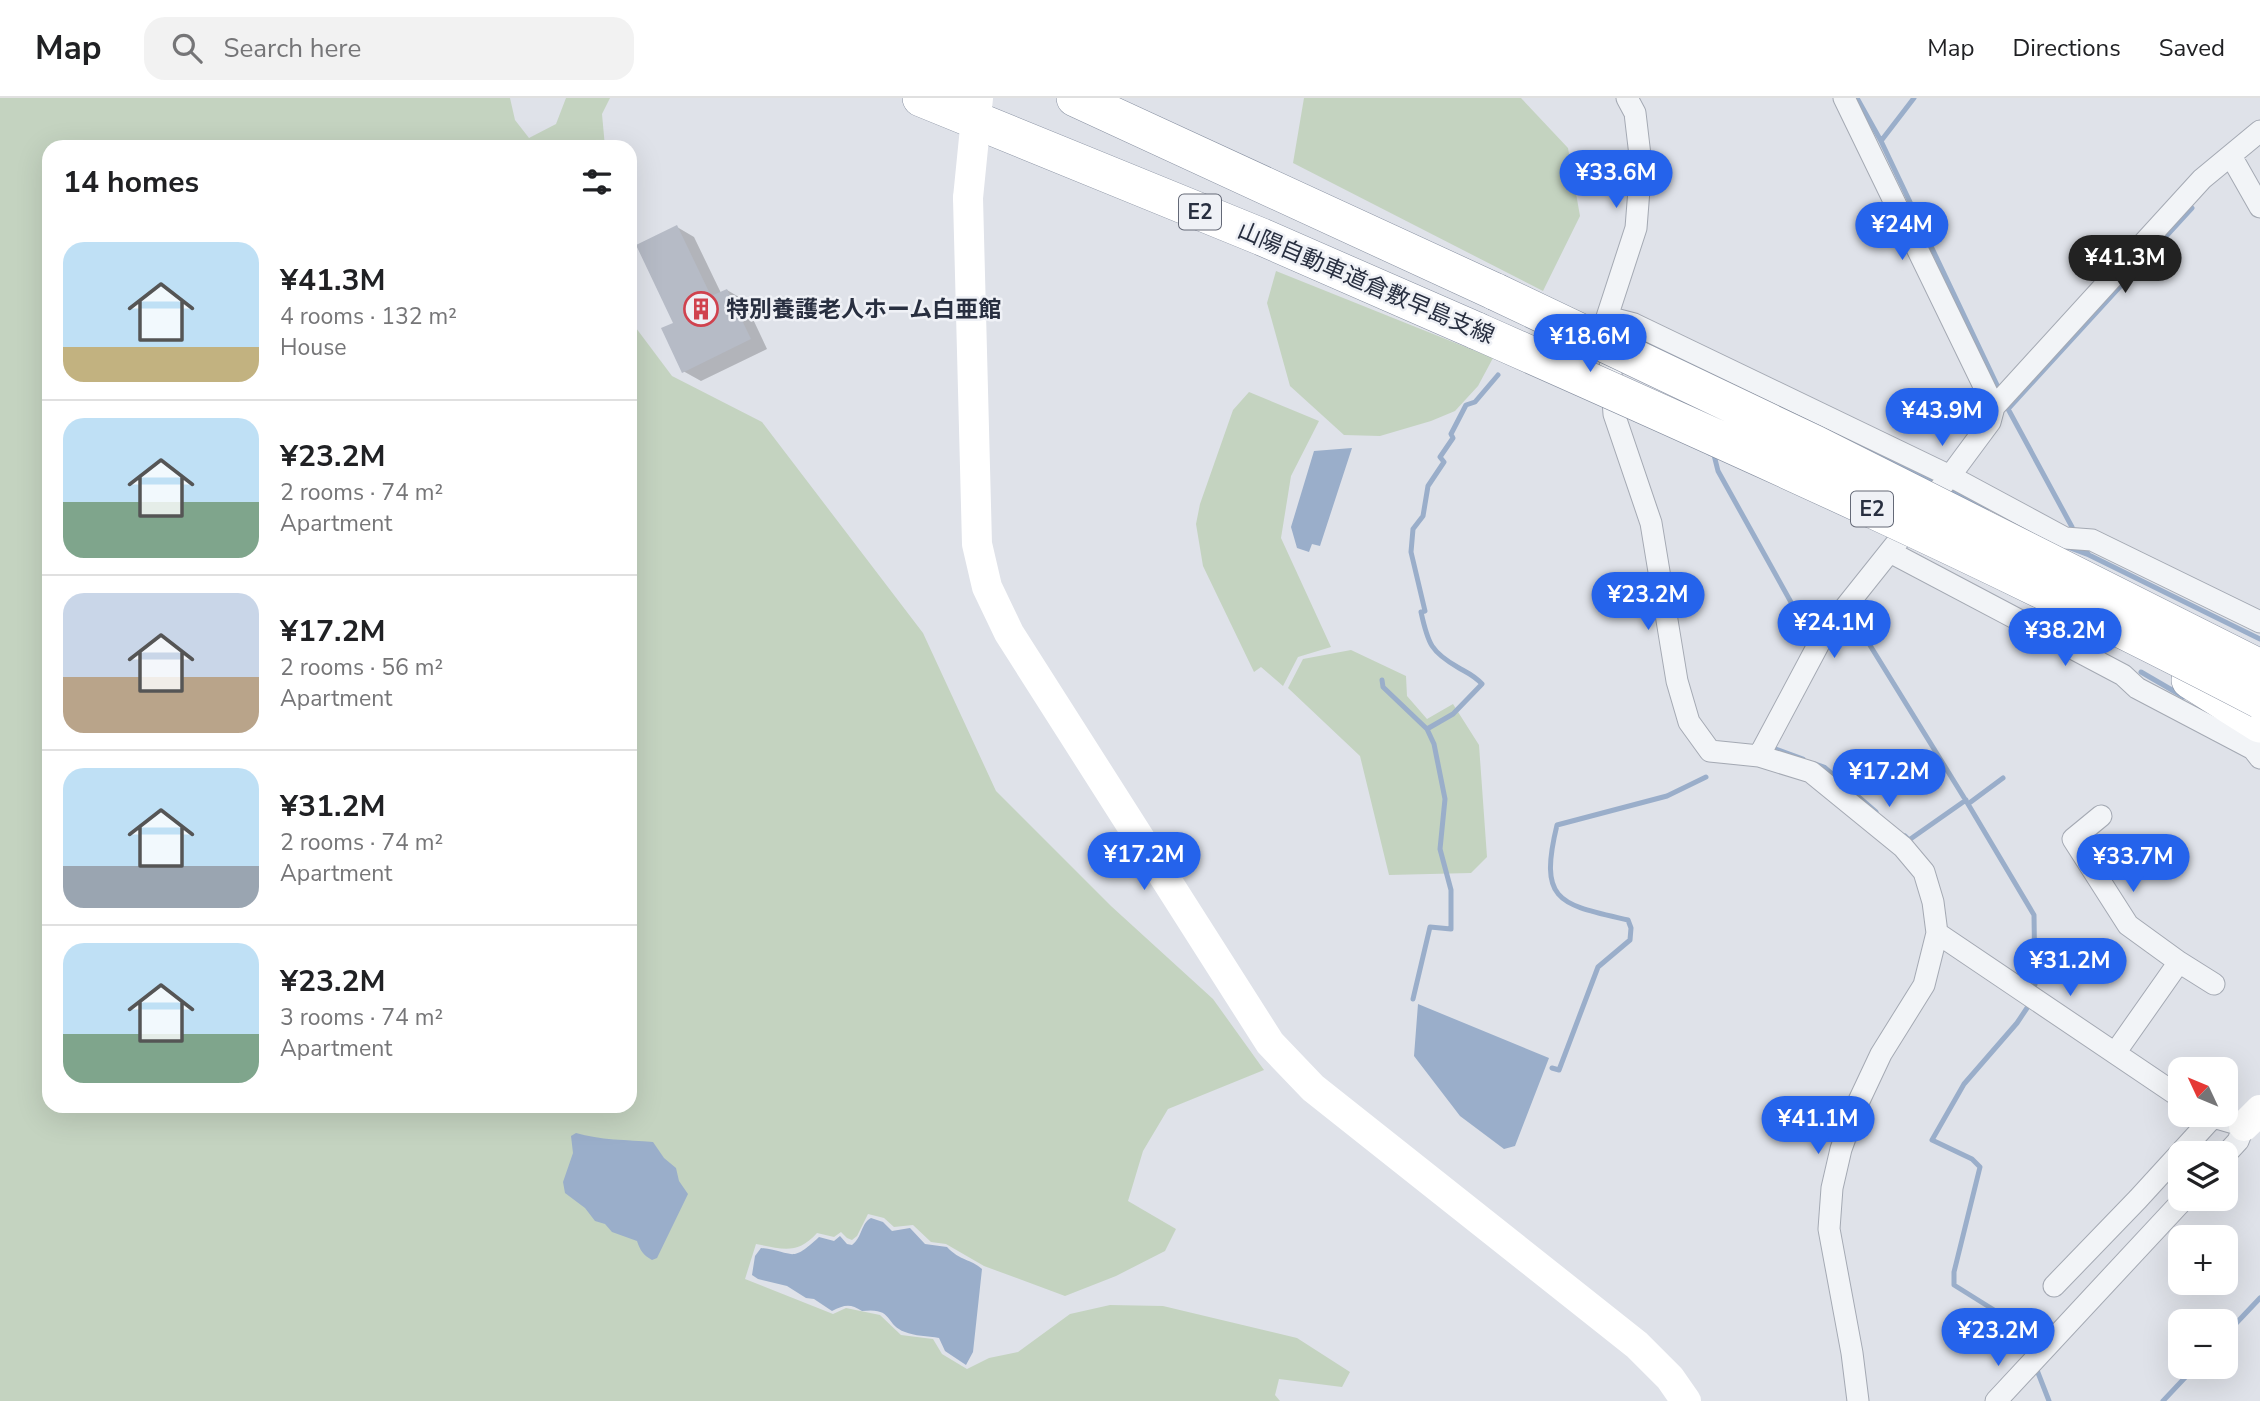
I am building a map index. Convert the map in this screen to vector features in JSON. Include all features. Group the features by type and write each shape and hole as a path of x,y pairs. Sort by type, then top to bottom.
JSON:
{"highway":[{"name":"山陽自動車道倉敷早島支線","path":"921,98 1262,237 1799,474 2133,635 2260,700"},
{"name":"山陽自動車道倉敷早島支線","path":"1075,98 1496,292 1815,444 2260,665"},
{"path":"2133,635 2194,683 2260,724"}],"street":[{"path":"978,98 968,198 977,544 987,587 1009,633 1270,1043 1313,1088 1637,1345 1670,1378 1686,1401"},
{"path":"1627,98 1635,113 1641,164 1636,228 1607,317 1614,414 1651,523 1677,681 1689,722 1710,751 1759,756 1811,772 1903,847 1924,872 1933,902 1937,933 1924,985 1881,1054 1857,1105 1832,1188 1829,1229 1858,1401"},
{"path":"1844,98 1994,407"},
{"path":"1759,756 1824,634 1950,476 1990,422 1994,407 2202,179 2260,131"},
{"path":"2231,156 2260,207"},
{"path":"1607,317 1634,324 1950,476 2065,538 2092,540 2260,622"},
{"path":"1890,552 2123,675 2137,688 2253,749 2260,758"},
{"path":"2101,816 2073,839 2128,925 2214,984"},
{"path":"1937,933 2168,1089"},
{"path":"2115,1053 2179,962"},
{"path":"2238,1141 2252,1118"},
{"path":"2054,1286 2138,1199 2200,1127"},
{"path":"1996,1401 2173,1211"}],"green space":[{"path":"0,98 510,98 515,120 529,138 556,124 566,98 610,98 602,114 604,140 42,140 42,1113 637,1113 637,329 672,376 762,422 923,633 996,791 1111,906 1213,999 1264,1070 1168,1109 1143,1151 1128,1201 1176,1229 1165,1251 1116,1276 1065,1296 984,1266 946,1244 931,1242 913,1225 894,1227 884,1218 868,1214 857,1236 852,1240 841,1232 834,1237 817,1233 803,1245 789,1249 756,1244 745,1279 833,1314 846,1308 880,1315 901,1335 933,1339 942,1354 967,1369 989,1358 1018,1352 1070,1314 1110,1305 1163,1306 1297,1338 1350,1372 1342,1387 1279,1379 1275,1395 1280,1401 0,1401"},
{"path":"1304,98 1521,98 1568,148 1580,216 1543,291 1293,163"},
{"path":"1276,271 1493,358 1478,386 1455,411 1380,436 1344,435 1290,386 1267,303"},
{"path":"1249,392 1319,421 1291,476 1281,538 1331,647 1298,657 1283,686 1261,667 1254,672 1203,566 1196,524 1200,504 1233,410"},
{"path":"1351,650 1406,676 1407,696 1427,719 1453,704 1479,745 1487,857 1471,873 1389,875 1360,756 1288,688 1303,659"}],"water":[{"path":"1352,448 1320,546 1312,544 1309,552 1297,548 1291,527 1314,451"},
{"path":"1418,1004 1549,1058 1515,1146 1504,1149 1460,1116 1414,1056"},
{"path":"576,1133 653,1142 664,1158 676,1168 679,1181 688,1194 657,1258 652,1260 646,1256 637,1241 612,1232 605,1224 595,1221 585,1208 565,1193 563,1182 573,1153 571,1136"},
{"path":"871,1218 883,1222 892,1231 910,1228 925,1244 947,1247 982,1269 973,1352 966,1365 945,1351 939,1338 898,1329 879,1311 862,1311 847,1306 832,1311 787,1286 752,1275 755,1256 761,1248 792,1254 802,1251 819,1237 834,1241 840,1236 847,1244 852,1245"}],"building":[{"name":"特別養護老人ホーム白亜館","path":"677,225 711,296 727,289 751,339 682,373 661,328 673,323 637,245"}],"waterway":[{"path":"1857,98 1881,141 1997,385"},
{"path":"1881,141 1914,98"},
{"path":"2008,409 2192,208"},
{"path":"1635,338 1934,482"},
{"path":"1427,729 1453,714 1482,684 1442,657 1429,640 1421,612 1425,611 1411,552 1413,529 1423,516 1428,486 1444,462 1440,457 1453,438 1451,434 1466,405 1475,402 1498,375"},
{"path":"2007,407 2072,527"},
{"path":"1709,453 1714,455 1718,471 1802,622 1817,635"},
{"path":"1946,488 1988,508"},
{"path":"2065,546 2089,555"},
{"path":"2086,551 2089,555 2260,639"},
{"path":"1844,625 1847,621 1855,621 1968,804 2003,778"},
{"path":"2141,672 2184,697"},
{"path":"1382,680 1383,687 1427,729 1434,744 1445,799 1440,849 1451,890 1451,929 1430,927 1413,999"},
{"path":"1773,748 1803,759"},
{"path":"1815,764 1824,767 1876,812"},
{"path":"1552,1068 1559,1070 1598,967 1630,940 1631,928 1628,920 1586,909 1560,896 1553,885 1551,870 1557,825 1667,796 1706,777"},
{"path":"1905,836 1909,840 1966,800"},
{"path":"1968,804 2034,915 2035,985"},
{"path":"2027,1008 1964,1084 1932,1140 1972,1159 1980,1167 1954,1272 1954,1285 1994,1310 2032,1356"},
{"path":"2238,1321 2260,1298"},
{"path":"2035,1365 2049,1401"},
{"path":"2163,1401 2184,1379"}],"place":[{"name":"特別養護老人ホーム白亜館","path":"701,309"}]}
